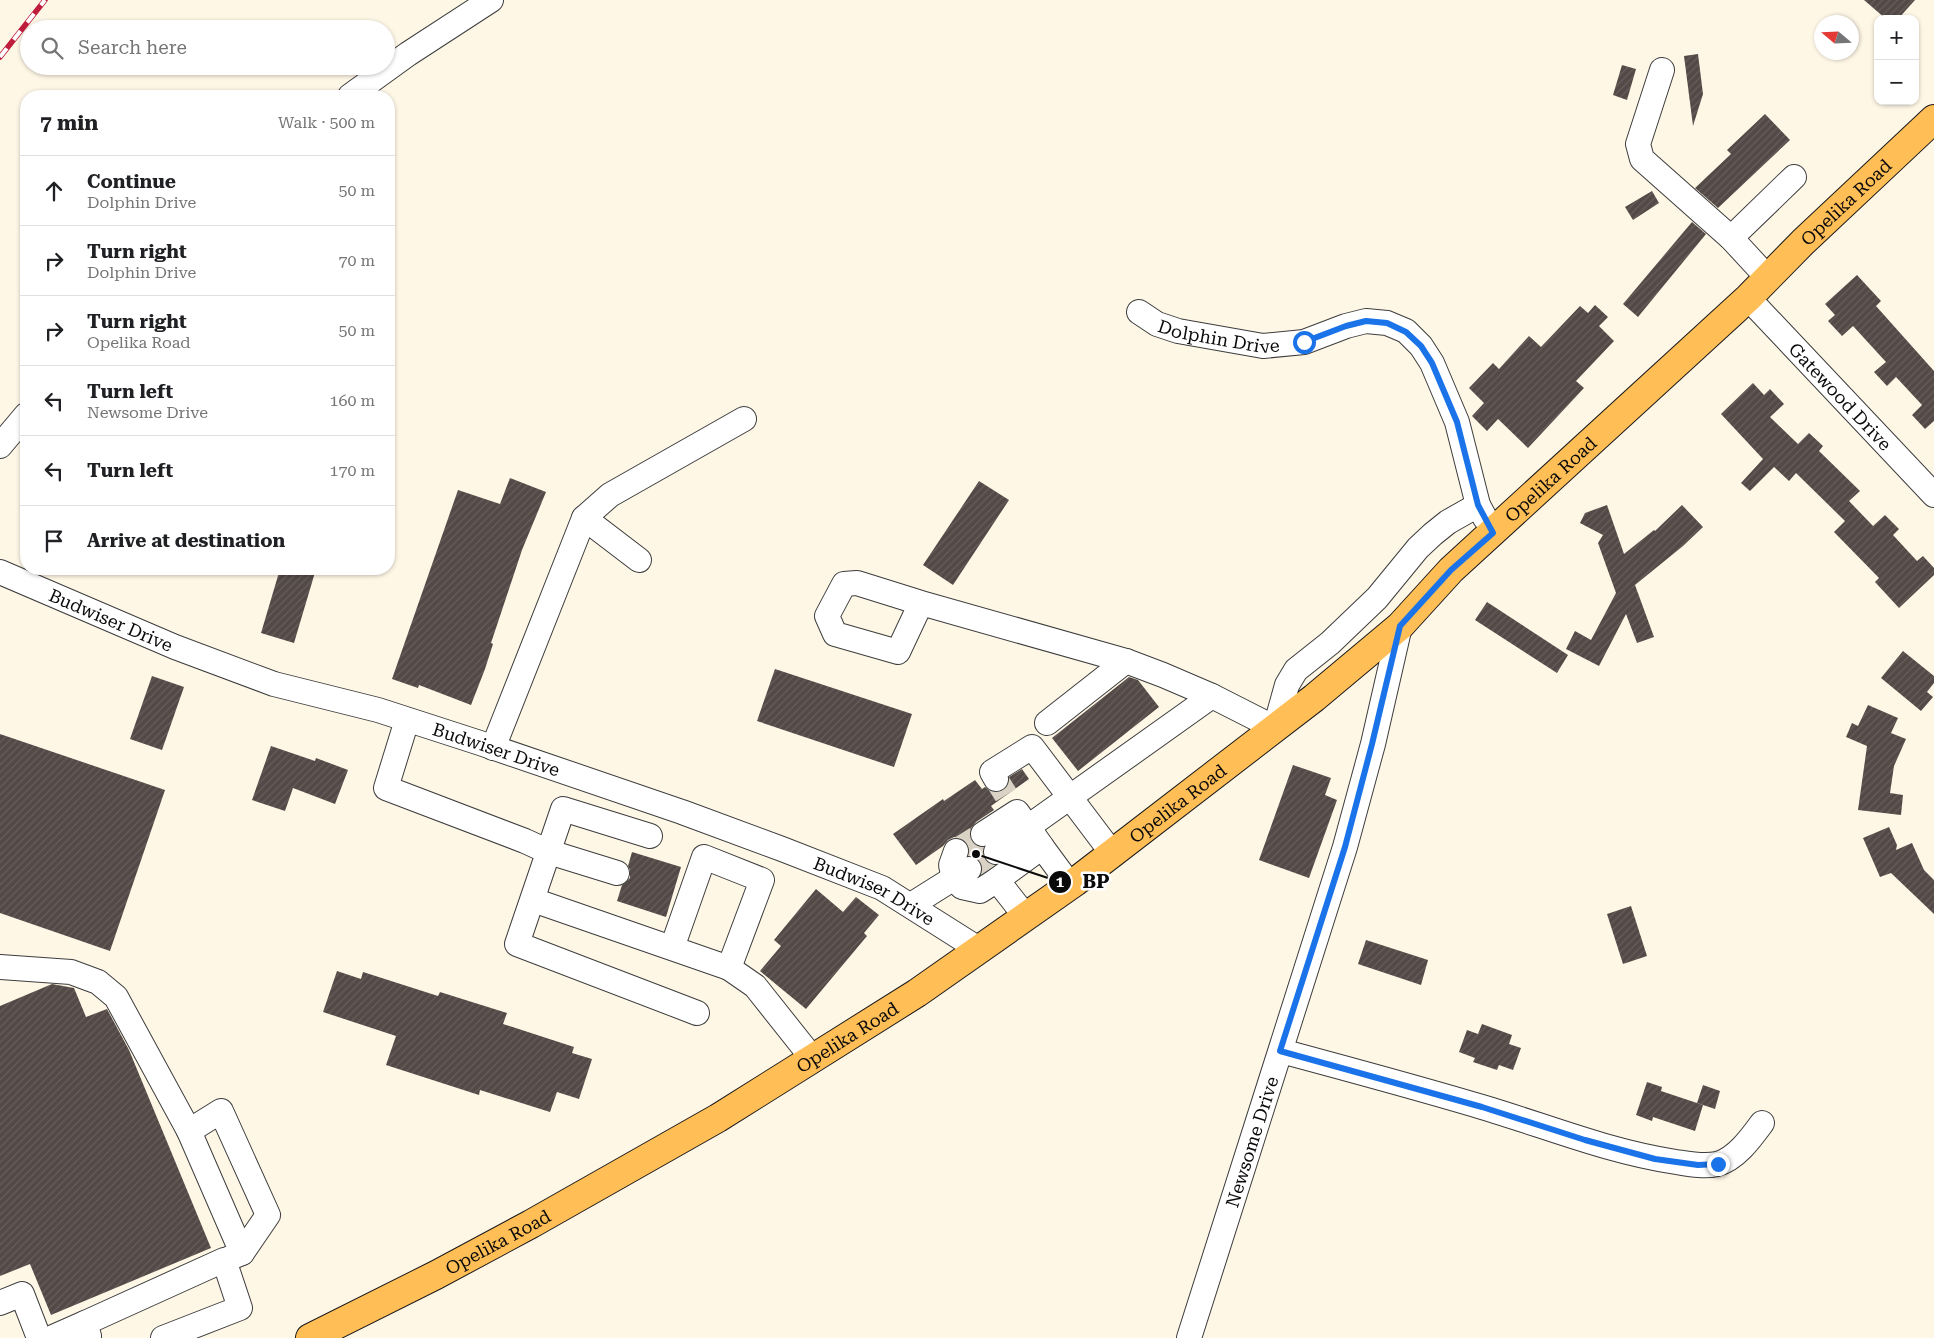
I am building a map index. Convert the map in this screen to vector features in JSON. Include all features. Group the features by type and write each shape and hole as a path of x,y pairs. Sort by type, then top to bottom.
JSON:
{"main road":[{"name":"Opelika Road","path":"310,1338 428,1279 531,1224 718,1118 917,993 1070,885 1314,698 1400,626 1451,570 1748,298 1803,242 1934,119"}],"street":[{"path":"395,63 483,2"},
{"path":"1662,70 1638,144 1642,159 1730,238 1768,278"},
{"path":"358,90 379,75"},
{"path":"1730,238 1794,176"},
{"name":"Gatewood Drive","path":"1748,298 1934,495"},
{"name":"Dolphin Drive","path":"1139,312 1157,324 1178,331 1263,346 1304,342 1346,326 1366,321 1387,323 1406,332 1421,346 1432,363 1457,422 1478,505 1493,533"},
{"path":"493,748 584,518 610,495 744,419"},
{"path":"0,446 20,422"},
{"path":"921,603 1126,661 1212,696 1275,728 1287,685 1296,670 1330,643 1372,603 1418,548 1433,534 1448,522 1478,505"},
{"path":"584,518 639,560"},
{"name":"Budwiser Drive","path":"0,572 175,647 265,680 407,720 493,748 682,812 882,888 980,950"},
{"name":"Newsome Drive","path":"1189,1338 1345,847 1400,626"},
{"path":"1048,723 1126,661"},
{"path":"1012,803 1070,798 1212,696"},
{"path":"407,720 386,788 549,852 617,873"},
{"path":"1070,885 992,772 1032,746 1112,852"},
{"path":"989,843 1012,803"},
{"path":"650,836 563,809 517,944 697,1013"},
{"path":"732,868 746,836"},
{"path":"910,905 959,866 962,887 980,891 1042,847"},
{"path":"672,948 704,858 762,880 729,968"},
{"path":"997,880 1026,917"},
{"path":"533,900 729,968 755,986 813,1059"},
{"path":"0,967 71,972 98,982 116,997 189,1132 233,1256 240,1308 163,1338"},
{"path":"1280,1051 1482,1107 1585,1140 1655,1159 1698,1165 1718,1164 1736,1153 1751,1138 1762,1123"},
{"path":"51,1338 87,1330 233,1256 268,1214 221,1111 189,1132"},
{"path":"0,1303 22,1294 39,1338"}],"building":[{"path":"1864,0 1915,0 1902,15 1881,15"},
{"path":"1698,54 1703,94 1693,126 1684,56"},
{"path":"1622,65 1636,69 1627,100 1613,95"},
{"path":"1765,114 1790,140 1718,208 1695,188 1731,154 1727,150"},
{"path":"1652,191 1659,203 1633,220 1625,207"},
{"path":"1692,222 1706,234 1638,317 1623,304"},
{"path":"1857,275 1881,301 1876,306 1934,371 1934,421 1925,429 1912,415 1922,405 1896,377 1887,386 1874,372 1886,362 1853,326 1842,336 1828,321 1835,315 1825,304"},
{"path":"1595,305 1608,317 1599,326 1614,341 1576,381 1584,388 1528,448 1498,419 1487,431 1472,416 1484,403 1469,388 1493,363 1499,369 1529,336 1541,347 1580,306 1588,313"},
{"path":"1753,383 1764,395 1770,389 1784,404 1770,417 1798,444 1809,433 1823,446 1819,451 1860,491 1849,501 1873,526 1885,515 1899,529 1893,535 1917,561 1923,556 1934,568 1934,575 1899,608 1875,582 1879,578 1834,532 1845,521 1796,473 1789,481 1774,467 1750,491 1741,483 1763,459 1721,414"},
{"path":"510,478 546,492 522,550 491,643 493,644 485,669 471,705 419,685 418,688 392,679 458,490 500,504"},
{"path":"979,481 1009,500 953,585 923,565"},
{"path":"1607,505 1624,554 1655,531 1682,505 1703,527 1635,585 1654,637 1637,643 1626,614 1599,666 1566,649 1575,631 1591,640 1616,593 1598,543 1603,535 1580,523 1585,513"},
{"path":"278,575 314,575 294,643 261,633"},
{"path":"1487,602 1568,655 1557,673 1475,620"},
{"path":"1903,651 1934,676 1934,683 1927,692 1933,697 1921,711 1881,678"},
{"path":"775,669 912,714 894,767 757,721"},
{"path":"152,676 184,687 162,750 130,739"},
{"path":"1129,677 1138,680 1159,707 1078,771 1052,738"},
{"path":"1868,705 1898,718 1891,733 1906,739 1894,766 1890,793 1903,795 1901,815 1858,810 1867,746 1846,737 1852,723 1858,726"},
{"path":"0,734 165,790 110,951 0,913"},
{"path":"271,746 315,761 316,758 348,770 335,804 293,788 285,811 252,800"},
{"path":"1293,765 1331,778 1325,795 1337,800 1309,878 1259,860"},
{"path":"1022,769 1029,779 991,806 994,810 976,822 971,828 969,835 971,841 976,846 983,848 985,860 994,865 982,874 981,862 976,857 969,855 967,843 961,838 954,837 948,840 943,846 916,865 893,834 943,799 944,801 975,780 982,789 985,787 996,793 1003,791 1008,785 1009,777"},
{"path":"1889,827 1897,845 1896,850 1912,843 1924,870 1934,880 1934,914 1891,873 1880,877 1863,838"},
{"path":"632,852 681,867 666,917 617,901 622,885 630,878 628,866"},
{"path":"816,889 843,912 856,897 879,915 864,933 867,936 806,1009 760,971 781,946 774,940"},
{"path":"1631,906 1647,956 1623,964 1607,914"},
{"path":"1366,940 1428,960 1421,985 1358,964"},
{"path":"337,971 361,979 363,972 438,996 440,992 507,1013 503,1024 574,1047 572,1053 592,1059 579,1099 557,1092 550,1112 480,1090 479,1095 386,1065 396,1036 323,1012"},
{"path":"52,984 74,988 86,1017 107,1009 129,1050 211,1248 51,1315 30,1264 0,1276 0,1006"},
{"path":"1482,1024 1512,1035 1509,1044 1521,1048 1513,1070 1499,1065 1497,1070 1473,1062 1475,1058 1459,1052 1467,1030 1478,1034"},
{"path":"1647,1082 1662,1087 1661,1091 1703,1105 1695,1131 1653,1117 1652,1121 1636,1115"},
{"path":"1703,1085 1720,1091 1715,1109 1697,1103"}],"tunnel":[{"path":"996,779 1006,795"},
{"path":"956,851 983,834"},
{"path":"969,869 996,852"}],"railway":[{"path":"29,20 45,0"},
{"path":"0,57 20,32"}],"place":[{"name":"BP","path":"976,854"}],"route":[{"path":"1304,342 1346,326 1366,321 1387,323 1406,332 1421,346 1432,363 1457,422 1478,505 1493,533 1451,570 1400,626 1345,847 1280,1051 1482,1107 1585,1140 1655,1159 1698,1165 1718,1164"}]}
